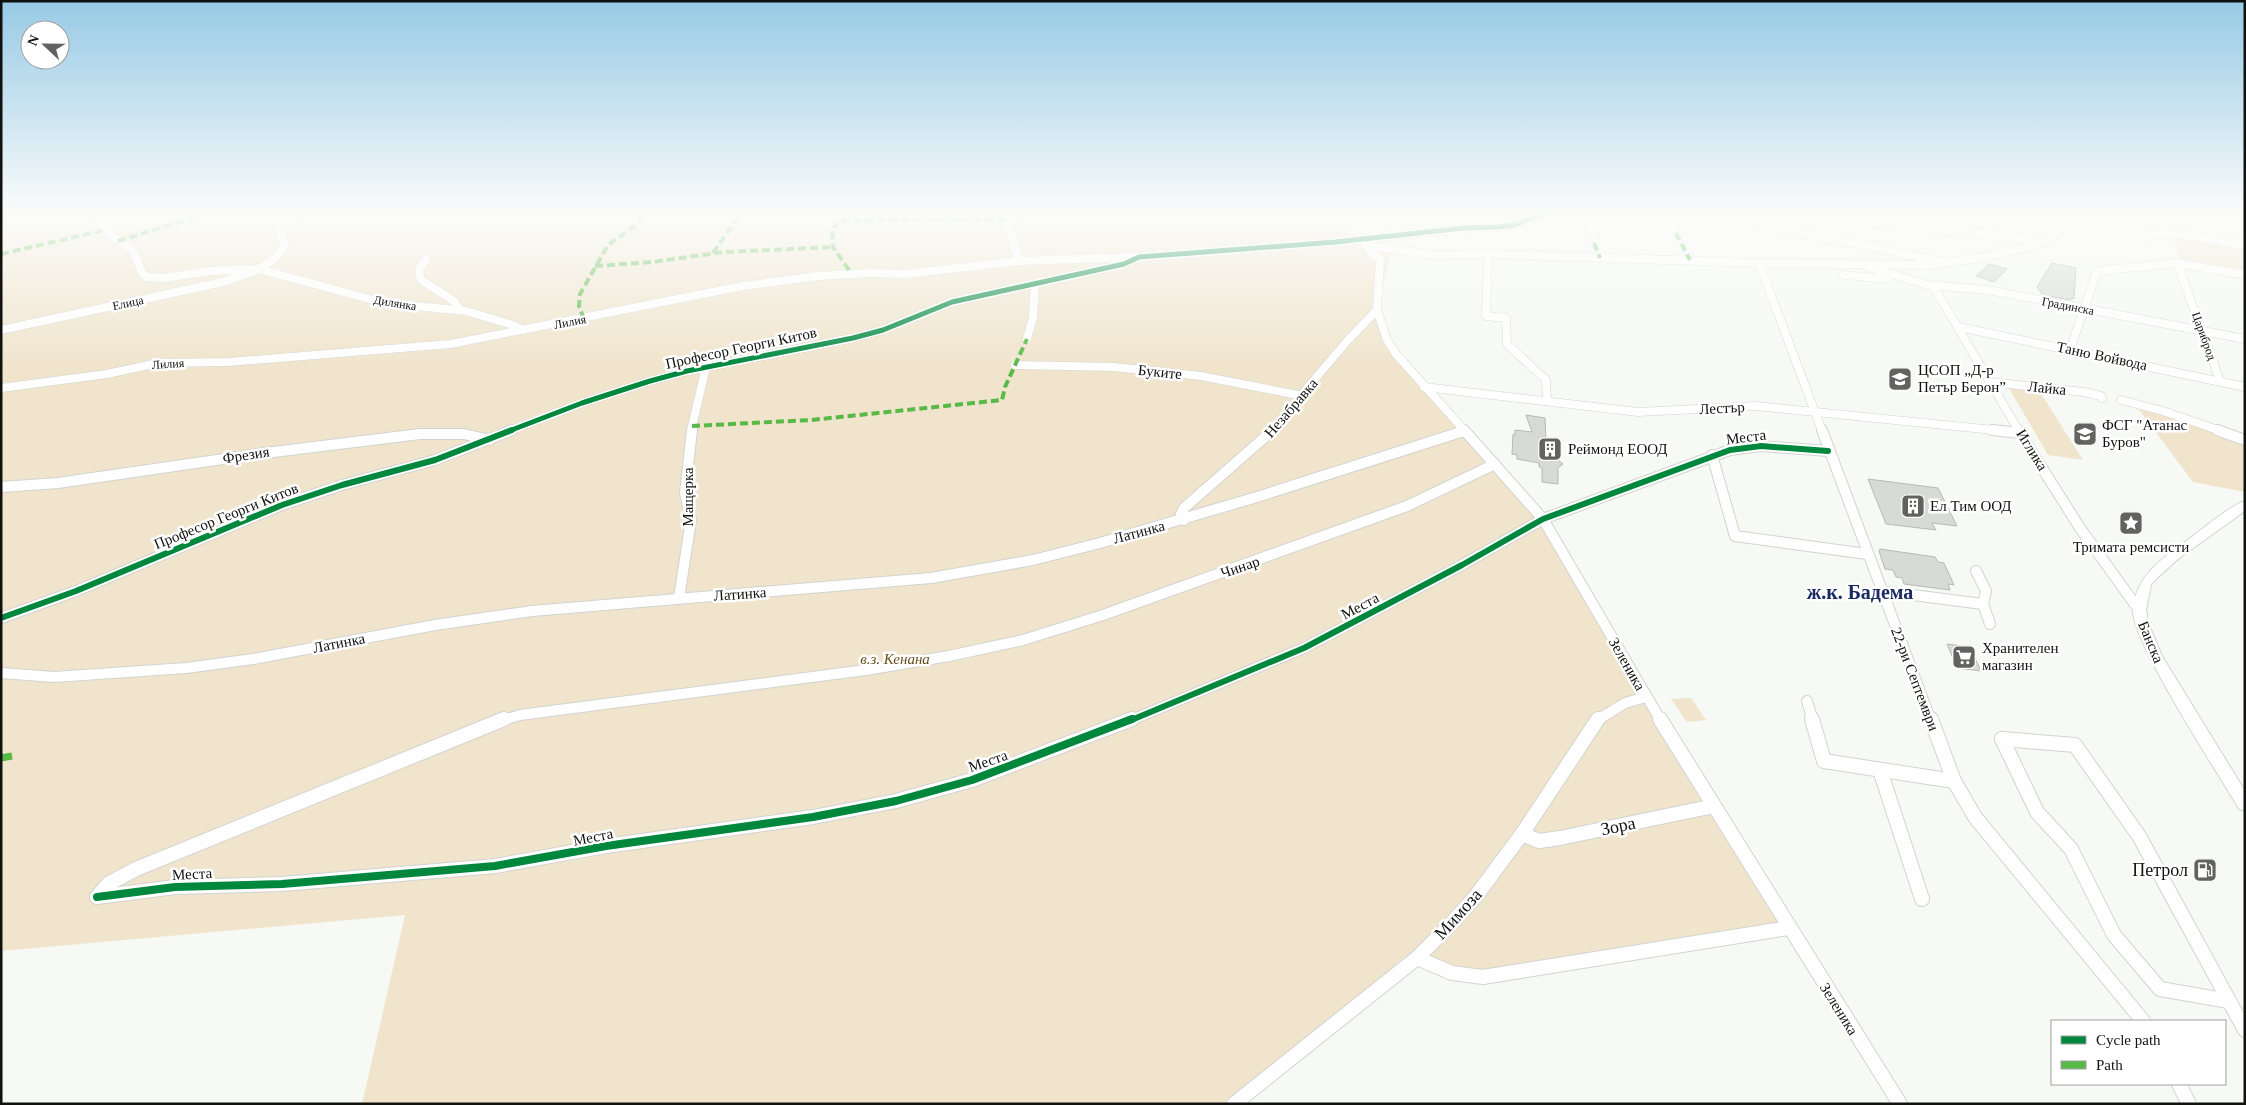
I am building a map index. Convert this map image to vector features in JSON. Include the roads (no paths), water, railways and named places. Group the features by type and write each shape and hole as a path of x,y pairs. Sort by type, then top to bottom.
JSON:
{"street":[{"name":"Дилянка","path":"139,265 142,273 147,277 162,278 211,271 259,269 384,303 459,310 513,325 522,330"},
{"name":"Елица","path":"1,330 215,284 259,269 266,265"},
{"path":"422,265 419,270 421,280 454,301 459,310"},
{"name":"Лилия","path":"1,388 107,374 158,363 228,362 394,347 436,346 584,320 764,283 851,273 922,273 996,265"},
{"name":"Професор Георги Китов","path":"1,618 104,580 228,526 282,505 342,485 435,460 609,394 650,381 706,367 853,338 883,330 944,304 1121,265"},
{"name":"Зеленика","path":"1380,265 1377,310 1387,340 1396,354 1424,387 1544,519 1646,696 1788,928 1900,1104"},
{"path":"1488,265 1486,316 1506,318 1507,344 1546,380 1547,401"},
{"name":"22-ри Септември","path":"1760,265 1828,451 1954,781 1988,835 2142,1020"},
{"name":"Градинска","path":"1863,265 1878,272 1930,285 1988,290 2245,339"},
{"path":"1875,265 1926,265"},
{"path":"2070,350 2097,271 2161,265"},
{"name":"Цариброд","path":"2178,265 2220,381"},
{"path":"2186,265 2245,275"},
{"path":"1844,275 1930,285"},
{"path":"1027,339 1033,318 1035,284"},
{"name":"Иглика","path":"1930,285 1959,327 2020,433 2080,528 2139,610"},
{"name":"Незабравка","path":"1184,520 1180,514 1184,508 1276,428 1348,340 1377,310"},
{"name":"Таню Войвода","path":"1959,327 2245,386"},
{"name":"Буките","path":"1015,365 1114,368 1201,376 1302,396"},
{"name":"Мащерка","path":"679,598 691,520 686,493 690,443 706,367"},
{"name":"Лайка","path":"1990,382 2084,392 2101,396 2102,398"},
{"name":"Лестър","path":"1424,387 1645,412 1736,406 1814,411 2020,433"},
{"path":"2121,400 2164,411 2245,440"},
{"name":"Латинка","path":"1,673 27,676 64,676 119,674 186,668 253,659 445,623 532,611 931,578 990,569 1045,558 1184,520 1464,432"},
{"name":"Фрезия","path":"1,487 116,474 300,447 382,439 452,434 482,436 490,440"},
{"name":"Места","path":"97,897 175,887 282,884 495,866 606,846 813,817 896,801 972,780 1087,738 1304,648 1445,574 1544,519 1712,455 1730,450 1761,446 1828,451"},
{"path":"1712,455 1735,536 1867,554"},
{"name":"Чинар","path":"97,897 108,884 136,869 492,723 520,715 819,677 977,650 1023,640 1103,615 1407,506 1495,464"},
{"name":"Банска","path":"2245,505 2174,556 2150,577 2144,585 2139,610 2142,625 2155,656 2245,805"},
{"path":"1976,571 1986,591 1983,604 1990,624"},
{"path":"1881,591 1983,604"},
{"name":"Мимоза","path":"1234,1104 1417,958 1476,896 1522,834 1596,721 1624,703 1646,696"},
{"path":"1807,701 1824,761 1954,781"},
{"path":"2229,1001 2160,989 2114,935 2072,849 2037,812 2002,739 2075,746 2139,836 2245,1030"},
{"path":"1880,770 1922,899"},
{"name":"Зора","path":"1522,834 1539,841 1560,838 1714,806"},
{"path":"1417,958 1452,974 1483,977 1788,928"},
{"path":"2180,1085 2189,1104"}],"place":[{"name":"ЦСОП „Д-р Петър Берон”","path":"1900,379"},
{"name":"ФСГ \"Атанас Буров\"","path":"2085,434"},
{"name":"Реймонд ЕООД","path":"1550,449"},
{"name":"Ел Тим ООД","path":"1913,506"},
{"name":"Тримата ремсисти","path":"2131,523"},
{"name":"Хранителен магазин","path":"1964,657"},
{"name":"Петрол","path":"2205,870"}],"district":[{"name":"ж.к. Бадема","path":"1860,592"}],"park label":[{"name":"в.з. Кенана","path":"895,659"}]}
